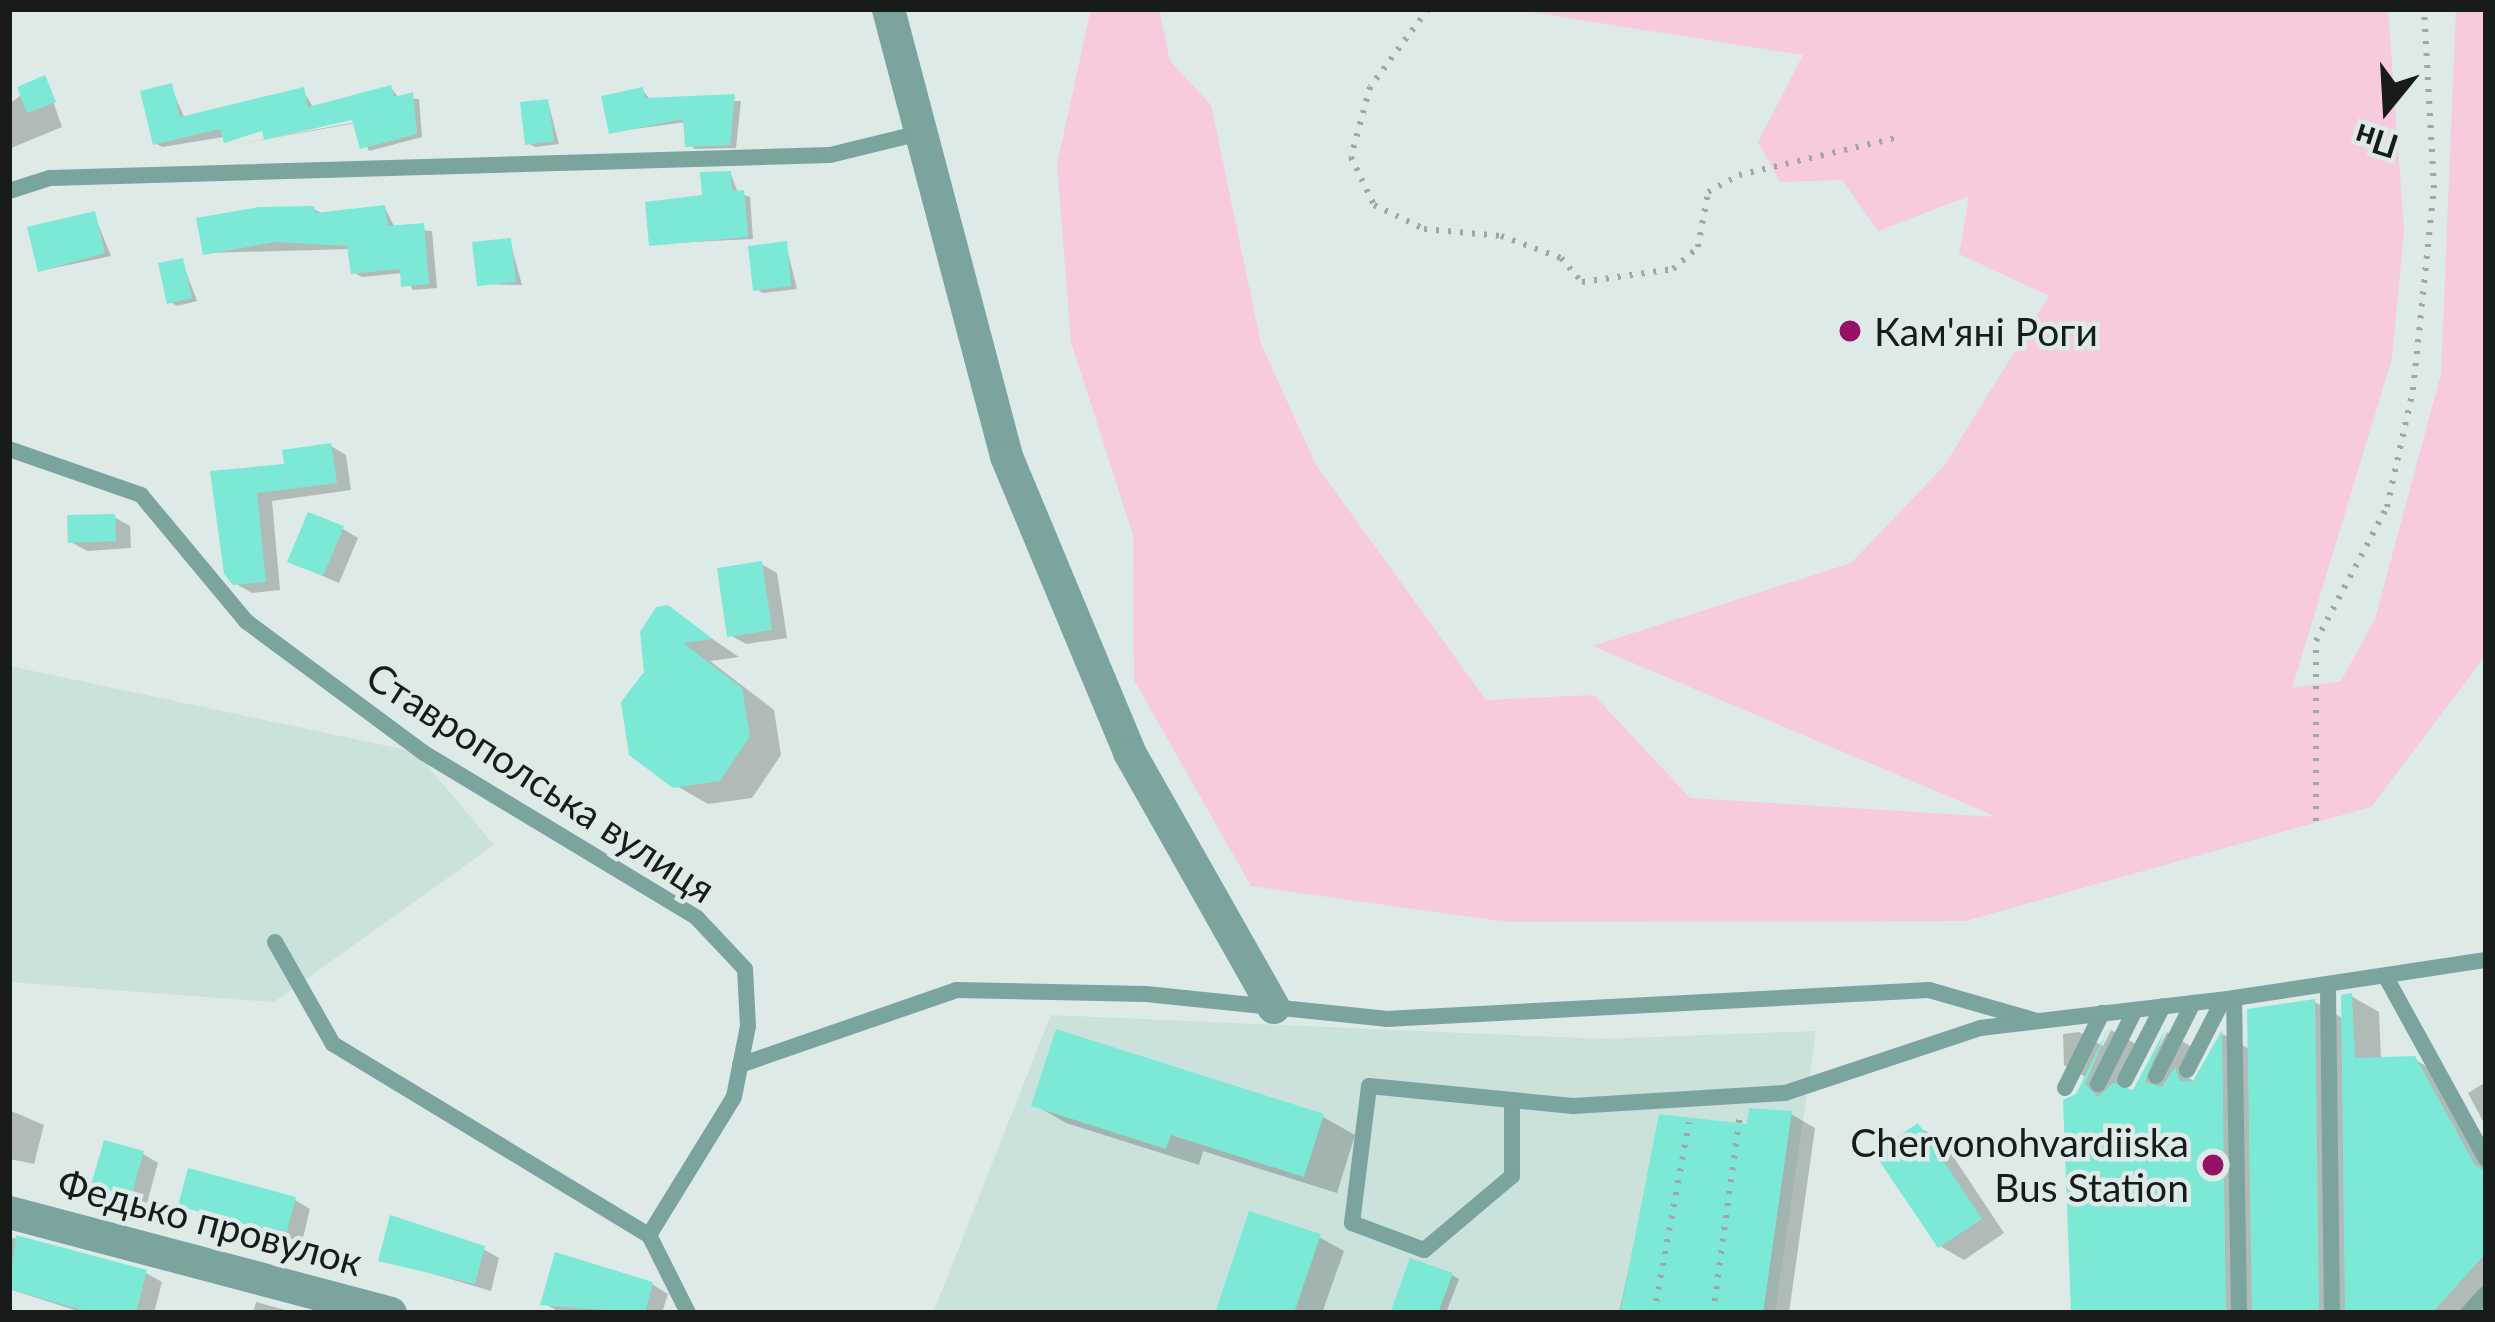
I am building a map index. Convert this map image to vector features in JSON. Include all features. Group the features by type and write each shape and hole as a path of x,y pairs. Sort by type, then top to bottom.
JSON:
{"street":[{"path":"888,9 925,132 1006,456 1129,752 1273,1007"},
{"name":"Федько провулок","path":"9,1212 390,1313"}],"lane":[{"path":"9,191 50,178 830,155 925,132"},
{"name":"Ставрополська вулиця","path":"9,449 141,495 247,622 442,765 697,917 745,968 734,1097 649,1234"},
{"path":"275,942 333,1044 649,1234 692,1310"},
{"path":"1513,1100 1512,1177 1424,1250 1352,1222 1369,1086 1513,1100 1574,1106 1785,1093 1980,1028 2328,988 2486,961"},
{"path":"2387,979 2486,1159"},
{"path":"2328,988 2332,1313"},
{"path":"740,1065 956,990 1146,994 1386,1019 1930,990 2037,1021"},
{"path":"2187,1070 2228,999"},
{"path":"2228,999 2239,1313"},
{"path":"2156,1076 2193,1003"},
{"path":"2126,1081 2163,1006"},
{"path":"2098,1084 2135,1010"},
{"path":"2065,1088 2102,1013"},
{"path":"2468,1313 2486,1294"}],"path":[{"path":"1427,9 1370,87 1351,157 1374,205 1424,229 1501,236 1562,258 1582,282 1673,269 1698,247 1708,192 1738,175 1895,138"},
{"path":"2316,821 2316,641 2386,507 2413,391 2434,188 2424,9"},
{"path":"1714,1313 1742,1095"},
{"path":"1654,1313 1694,1098"}],"shaded area":[{"path":"1091,9 1159,9 1170,61 1211,105 1261,344 1316,465 1486,700 1594,695 1690,798 1997,817 1593,646 1851,563 1944,466 2049,296 1959,254 1969,196 1878,231 1842,180 1780,182 1758,142 1803,55 1511,9 2388,9 2404,231 2392,358 2292,688 2341,681 2375,619 2441,374 2456,9 2486,9 2486,655 2371,807 1965,921 1507,922 1251,886 1134,680 1133,535 1071,342 1057,164"},
{"path":"9,666 416,752 494,845 274,1002 9,982"},
{"path":"1051,1015 1602,1039 1816,1031 1775,1313 933,1313"}],"building":[{"path":"45,75 56,102 27,113 17,87"},
{"path":"172,83 180,117 304,87 308,107 391,85 394,97 413,92 417,134 360,149 352,120 264,140 262,131 224,143 220,129 153,145 140,91"},
{"path":"643,87 645,98 735,94 730,145 685,147 683,119 609,134 601,96"},
{"path":"548,99 554,141 525,145 520,102"},
{"path":"731,171 732,191 744,190 748,237 649,246 645,202 702,195 700,172"},
{"path":"385,205 388,226 424,223 429,284 401,287 400,269 351,274 347,246 275,242 203,255 196,218 259,207 314,206 315,213"},
{"path":"95,211 105,253 38,272 27,227"},
{"path":"511,238 516,282 477,286 472,242"},
{"path":"787,241 791,286 753,291 748,246"},
{"path":"183,258 192,298 167,304 158,263"},
{"path":"331,443 337,483 257,493 266,582 233,585 224,574 210,471 284,464 282,450"},
{"path":"308,512 344,526 323,576 287,562"},
{"path":"115,514 116,541 68,543 67,515"},
{"path":"762,561 772,630 727,637 717,568"},
{"path":"668,605 713,639 683,643 742,688 750,736 720,781 673,788 629,755 621,702 644,672 640,632 656,607"},
{"path":"2352,993 2355,1058 2415,1056 2475,1165 2486,1172 2486,1253 2432,1313 2345,1313 2341,995"},
{"path":"2315,999 2319,1313 2252,1313 2247,1009"},
{"path":"2110,1025 2085,1084 2098,1097 2113,1083 2133,1090 2166,1028 2145,1082 2162,1087 2175,1067 2180,1081 2193,1081 2222,1030 2226,1313 2071,1313 2063,1100 2076,1094"},
{"path":"1056,1029 1324,1114 1304,1177 1171,1135 1166,1149 1031,1106"},
{"path":"1749,1108 1792,1111 1763,1313 1620,1313 1659,1114 1747,1124"},
{"path":"1918,1123 1982,1219 1938,1248 1874,1153"},
{"path":"104,1140 144,1151 131,1197 91,1185"},
{"path":"188,1168 296,1197 286,1235 178,1206"},
{"path":"1249,1211 1321,1234 1294,1313 1215,1313"},
{"path":"390,1215 485,1246 475,1284 378,1261"},
{"path":"16,1235 147,1270 136,1313 92,1313 9,1289"},
{"path":"555,1252 653,1282 645,1313 540,1305"},
{"path":"1410,1258 1453,1273 1438,1313 1390,1313"}],"place":[{"name":"Кам'яні Роги","path":"1850,331"},
{"name":"Chervonohvardiiska Bus Station","path":"2213,1165"}]}
